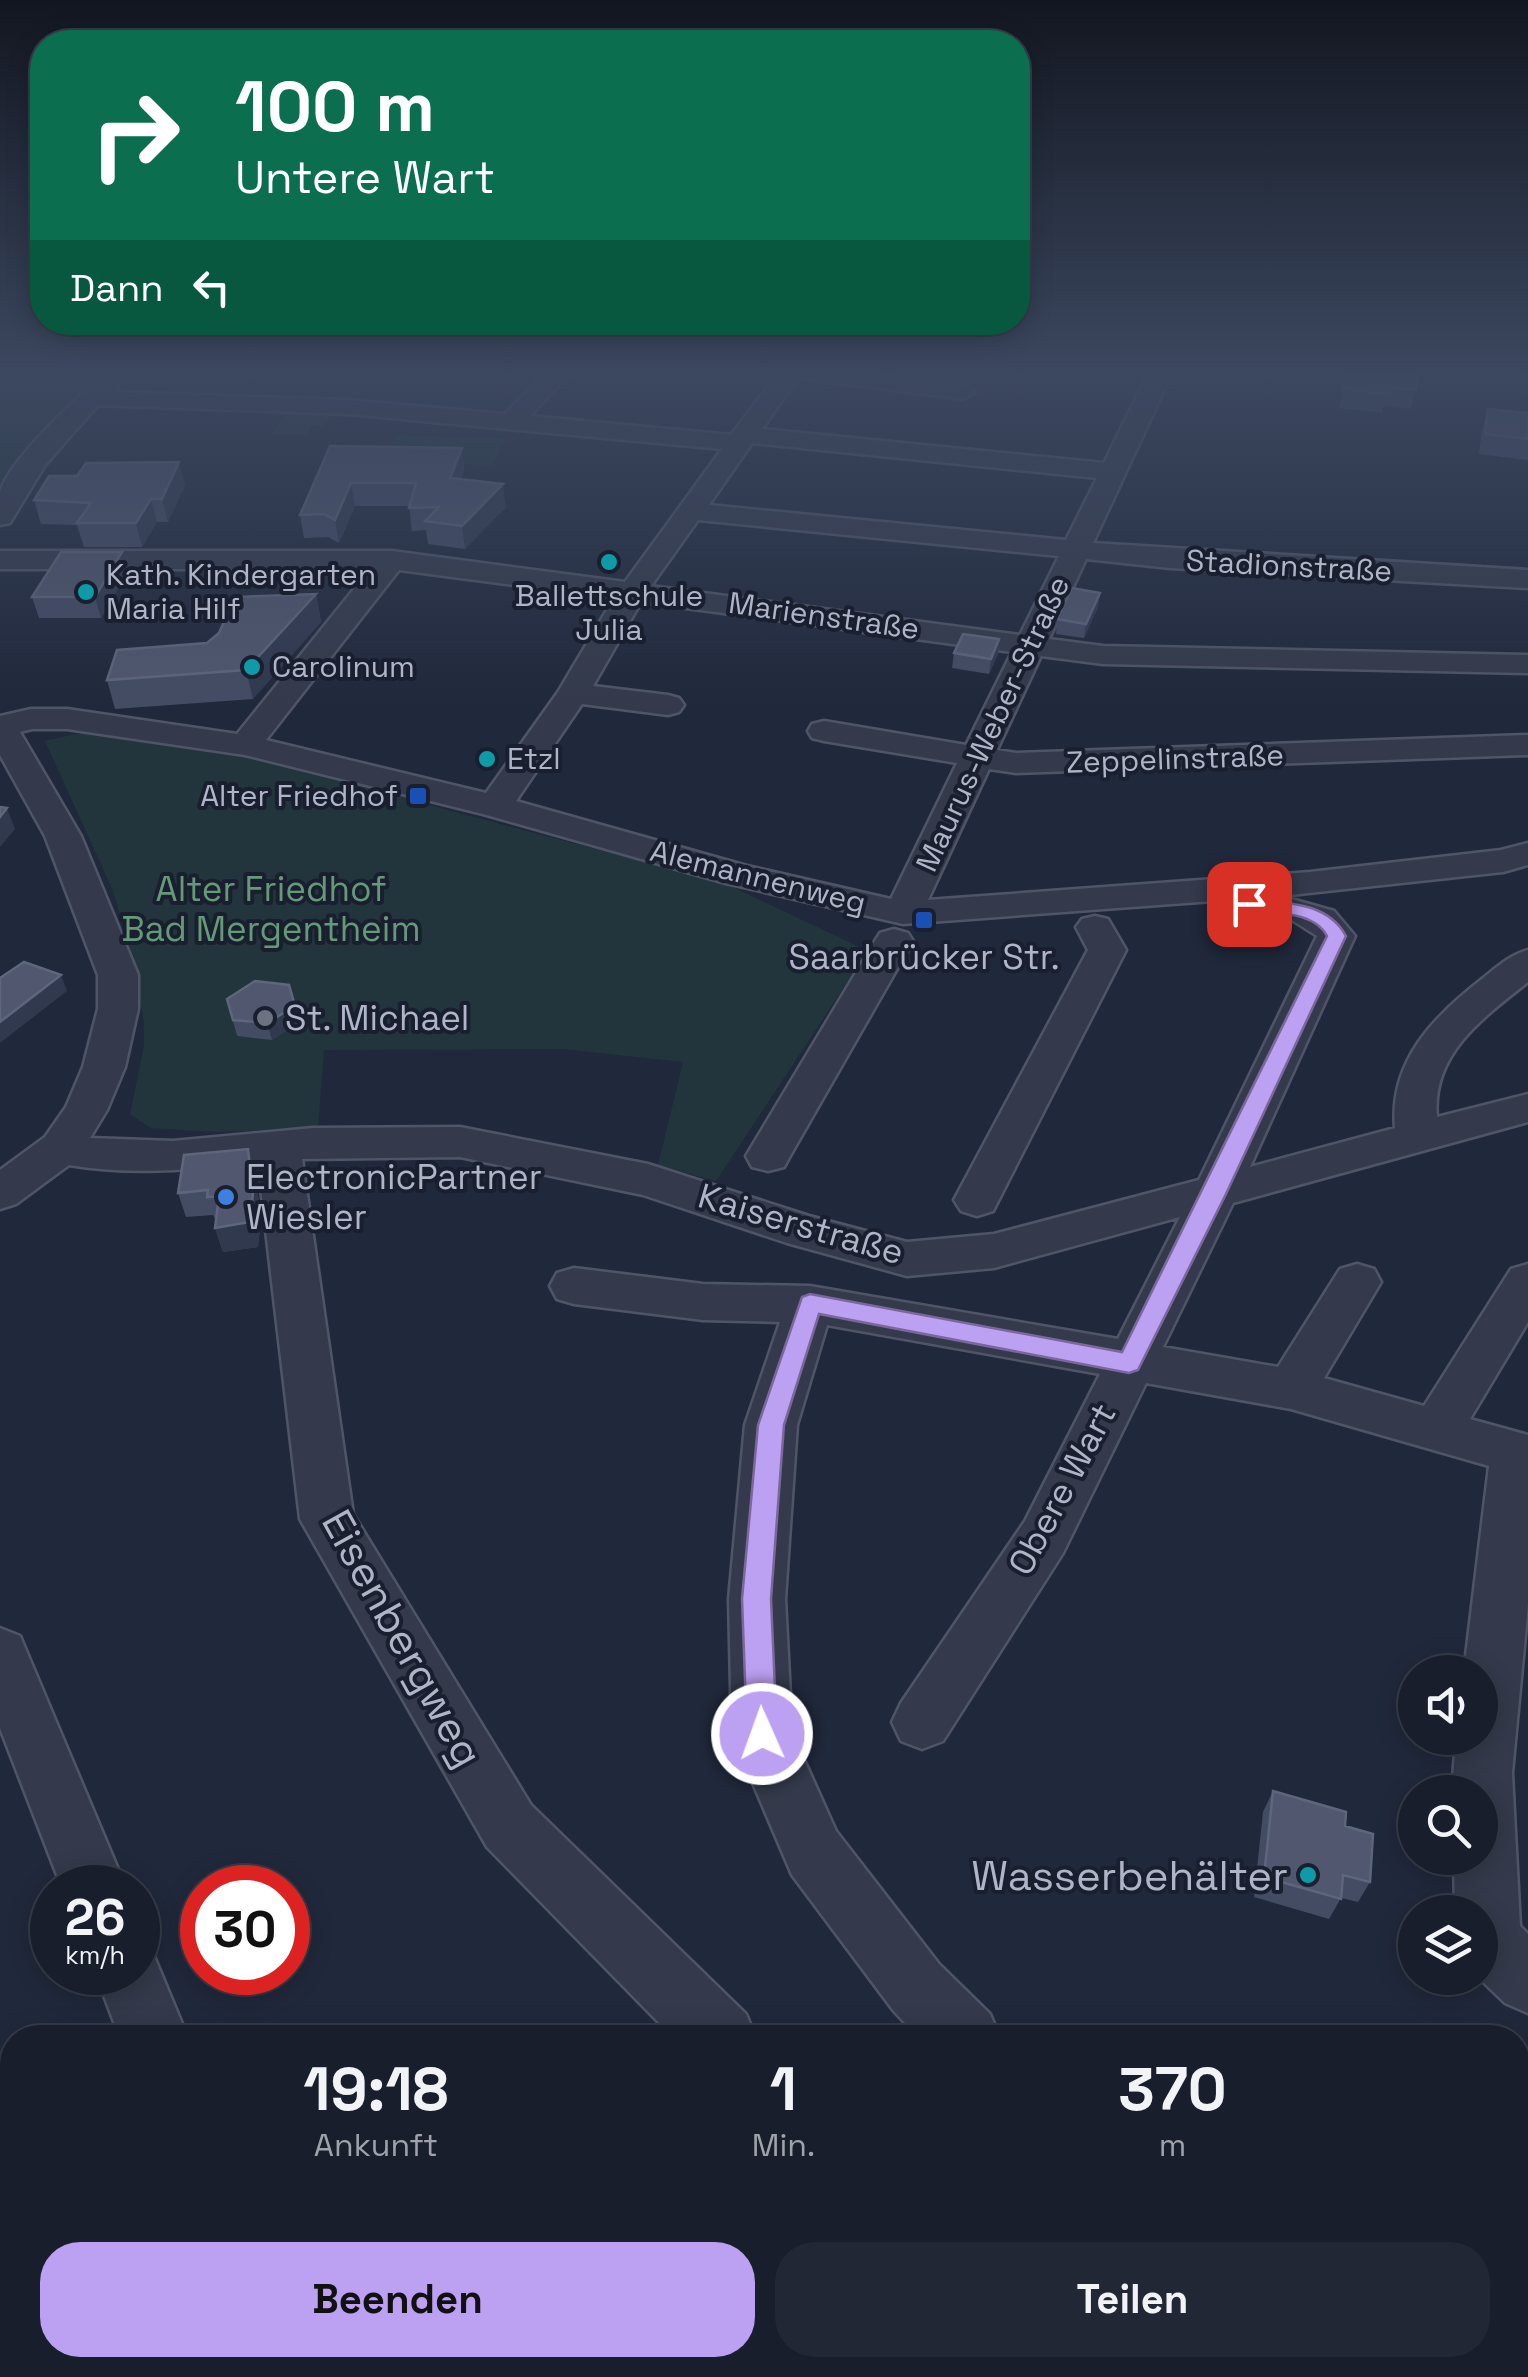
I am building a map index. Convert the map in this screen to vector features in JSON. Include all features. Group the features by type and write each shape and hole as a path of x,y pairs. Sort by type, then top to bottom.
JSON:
{"street":[{"path":"495,806 573,692 633,590 710,484"},
{"name":"Maurus-Weber-Straße","path":"768,1156 899,927 1106,484"},
{"name":"Stadionstraße","path":"692,511 1074,551 1528,579"},
{"name":"Marienstraße","path":"0,560 392,560 1103,655 1528,664"},
{"path":"245,745 392,560"},
{"path":"573,692 668,705"},
{"name":"Alemannenweg","path":"0,726 31,718 67,719 245,745 495,806 739,876 742,886 845,932 1503,861 1528,854"},
{"path":"0,726 63,836 118,976 118,1009 104,1067 86,1110 62,1148 4,1191"},
{"name":"Zeppelinstraße","path":"824,731 1016,763 1528,745"},
{"name":"Obere Wart","path":"922,1722 1044,1537 1215,1194 1336,936 1329,922 1307,912 1249,904 1096,927"},
{"path":"899,927 924,943 1096,927 1107,950 977,1200"},
{"path":"1418,1138 1416,1091 1431,1056 1450,1027 1528,962"},
{"name":"Kaiserstraße","path":"62,1148 108,1156 173,1156 278,1145 460,1142 648,1180 803,1231 907,1259 994,1250 1528,1108"},
{"name":"Eisenbergweg","path":"278,1145 327,1518 433,1692 508,1826 709,2025"},
{"path":"1291,1388 1357,1282"},
{"path":"1435,1431 1528,1282"},
{"path":"574,1286 703,1302 810,1304 1129,1363 1291,1388 1522,1455 1482,1773 1488,1940 1528,1980"},
{"path":"810,1304 771,1425 756,1599 762,1734 814,1854 916,1988 953,2025"},
{"path":"0,1654 85,1865"},
{"path":"137,1995 149,2025"}],"green space":[{"name":"Alter Friedhof Bad Mergentheim","path":"93,730 270,757 425,798 425,804 724,883 868,951 716,1181 658,1165 683,1062 562,1049 324,1050 318,1128 217,1132 150,1128 130,1114 144,1046 144,1022 132,956 113,891 45,741"}],"building":[{"path":"44,484 169,484 162,499 151,499 136,523 77,523 91,503 34,500"},
{"path":"314,484 351,484 335,520 324,514 300,515"},
{"path":"416,484 503,484 462,526 425,521 439,507 409,508"},
{"path":"61,552 122,552 95,597 32,597"},
{"path":"1072,588 1100,593 1086,624 1057,619"},
{"path":"316,594 246,670 107,680 117,650 207,643 219,633 235,597"},
{"path":"963,634 999,639 991,659 954,653"},
{"path":"24,962 61,975 0,1022 0,978"},
{"path":"255,981 289,985 295,1006 267,1023 233,1020 227,999"},
{"path":"248,1149 253,1193 250,1222 215,1228 219,1196 207,1197 208,1190 178,1193 184,1155"},
{"name":"Wasserbehälter","path":"1273,1791 1346,1812 1345,1826 1373,1834 1370,1882 1343,1875 1341,1899 1264,1877"}],"place":[{"name":"Ballettschule Julia","path":"609,562"},
{"name":"Kath. Kindergarten Maria Hilf","path":"86,592"},
{"name":"Carolinum","path":"252,667"},
{"name":"Etzl","path":"487,759"},
{"name":"Alter Friedhof","path":"418,796"},
{"name":"Saarbrücker Str.","path":"924,920"},
{"name":"St. Michael","path":"265,1018"},
{"name":"ElectronicPartner Wiesler","path":"226,1197"},
{"name":"Wasserbehälter","path":"1308,1875"}],"route":[{"path":"762,1734 756,1599 771,1425 810,1304 1129,1363 1215,1194 1336,936 1329,922 1307,912 1249,904"}]}
